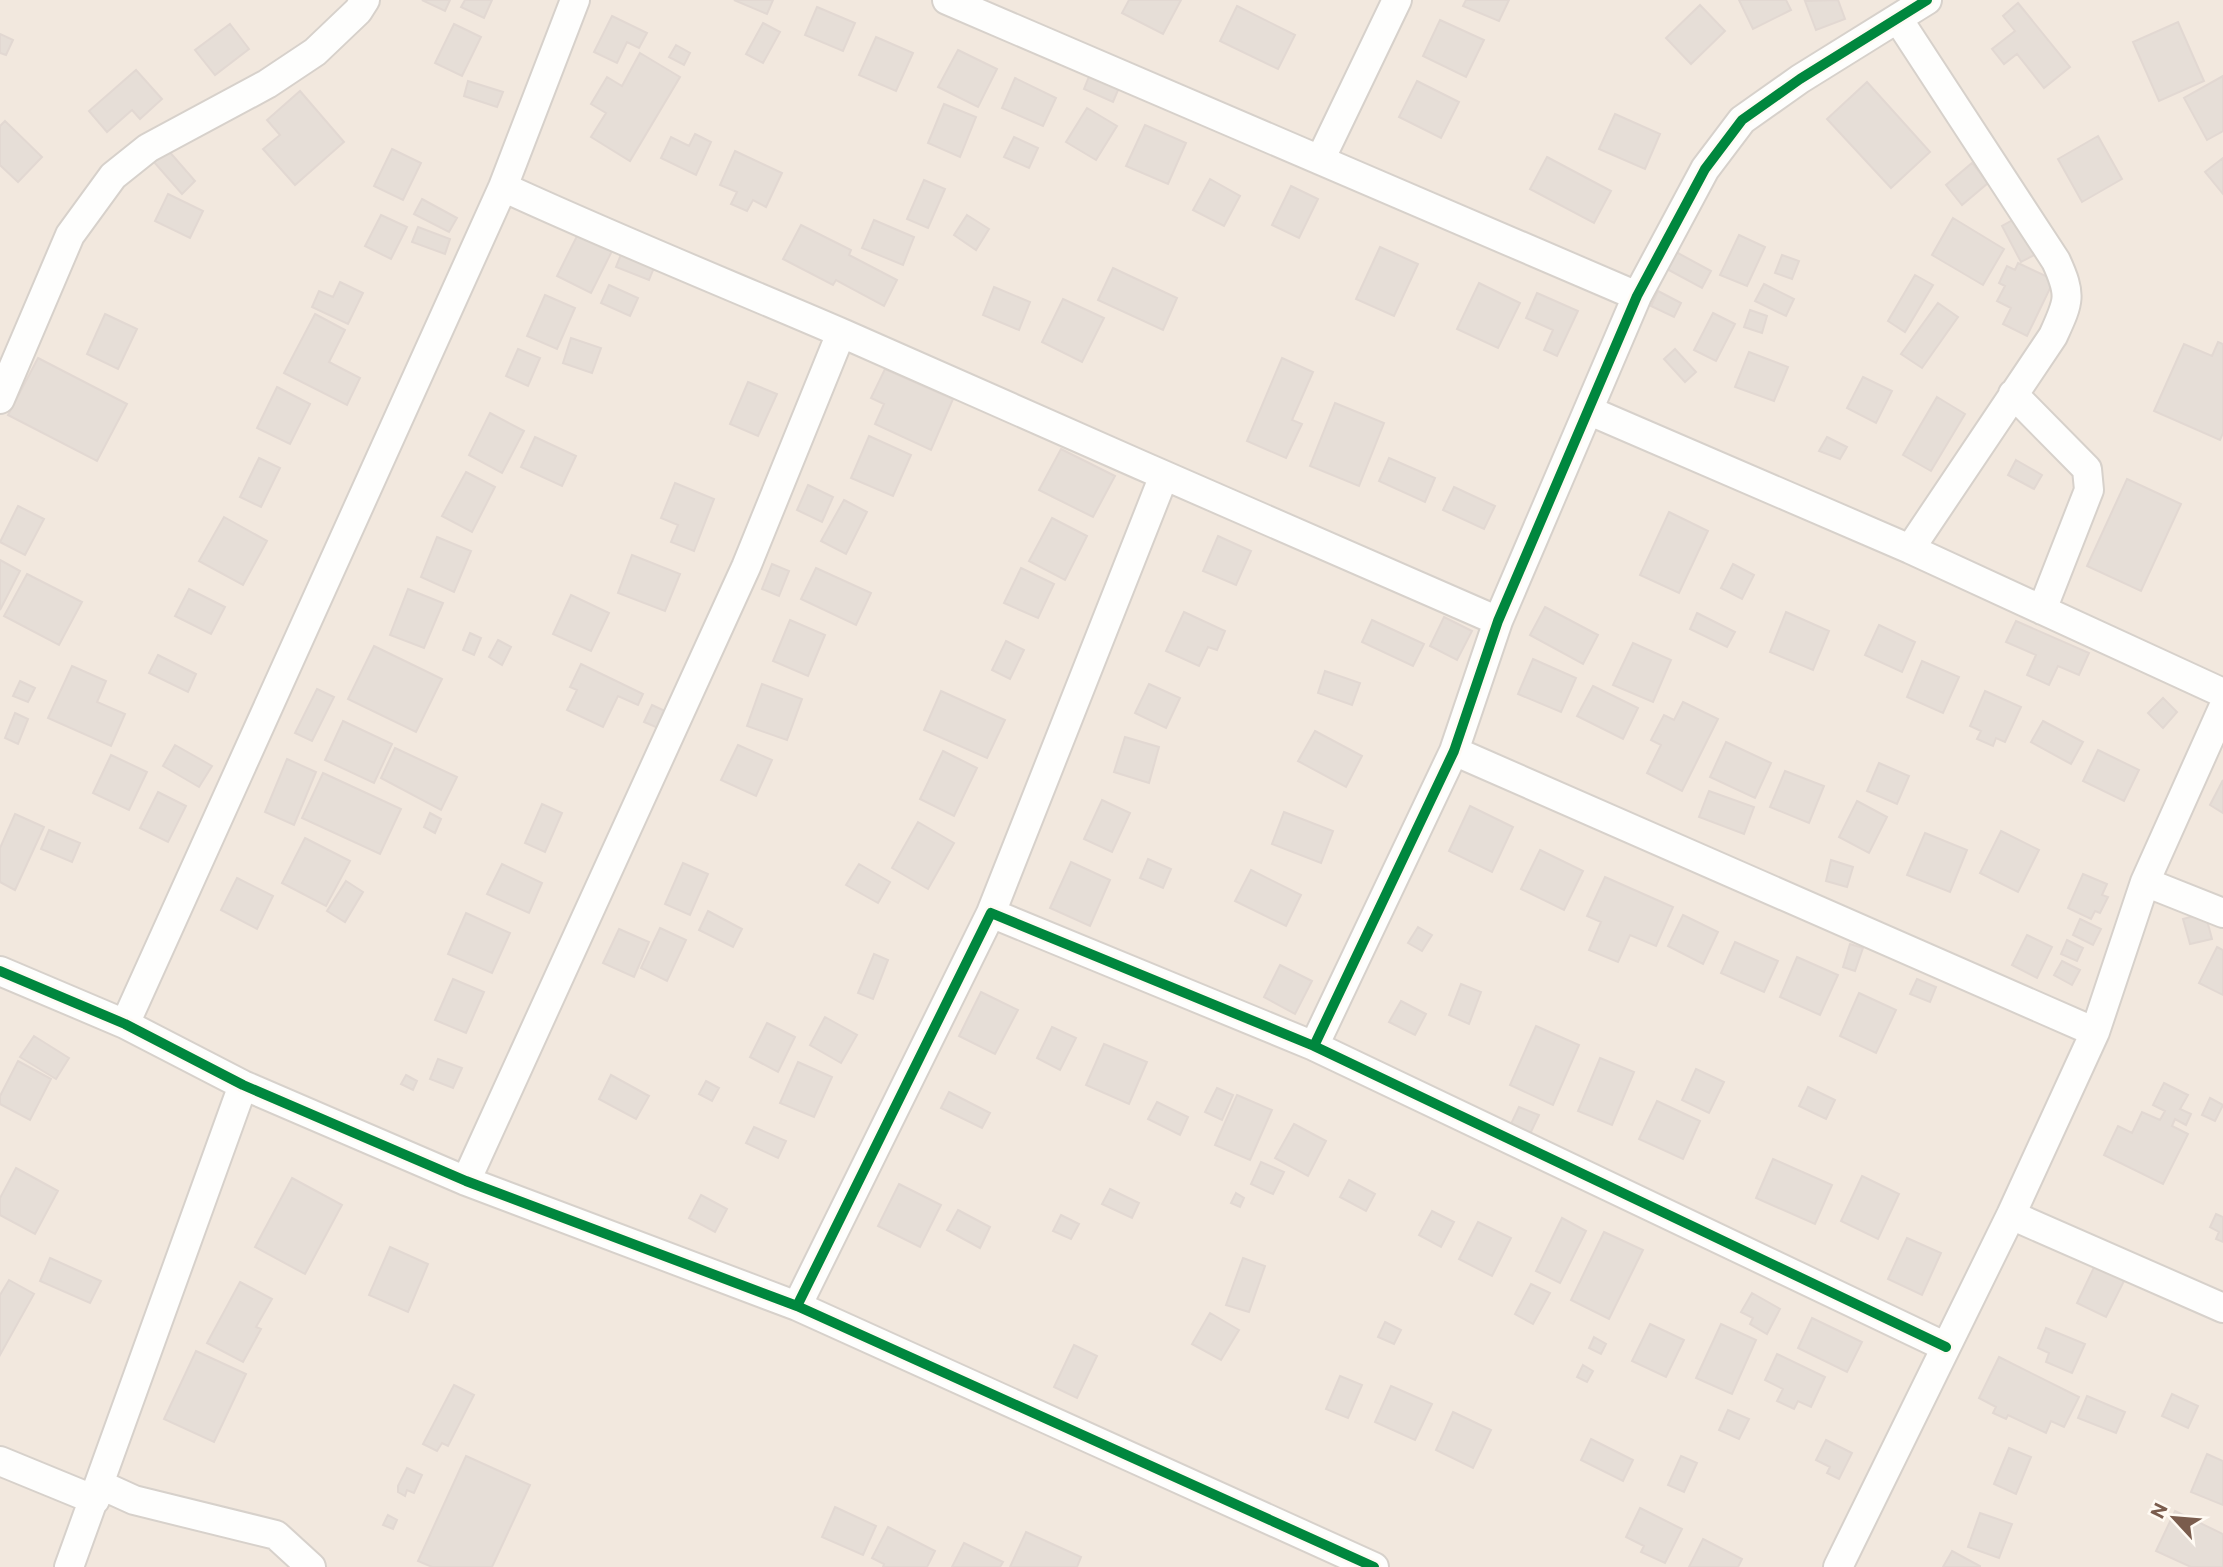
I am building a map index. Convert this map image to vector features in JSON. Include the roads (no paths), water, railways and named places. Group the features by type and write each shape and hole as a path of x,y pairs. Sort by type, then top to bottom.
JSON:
{"street":[{"path":"0,399 70,235 113,176 148,148 267,84 315,52 358,11 365,0"},
{"path":"125,1024 503,187 575,0"},
{"path":"947,0 995,9 1320,160 1637,296"},
{"path":"1320,160 1397,0"},
{"path":"1314,1046 1454,751 1498,621 1637,296 1705,169 1742,120 1800,79 1927,0"},
{"path":"1898,19 2056,261 2068,287 2066,307 2053,336 1910,548"},
{"path":"503,187 632,247 841,333 1163,478 1498,621"},
{"path":"466,1181 746,567 841,333"},
{"path":"2013,394 2087,469 2090,490 2042,610"},
{"path":"1590,411 1910,548 2223,693"},
{"path":"797,1306 991,912 1163,478"},
{"path":"1838,1567 2011,1215 2095,1032 2145,882 2223,708"},
{"path":"1454,751 2095,1032"},
{"path":"2145,882 2223,913"},
{"path":"991,912 1314,1046 1946,1347"},
{"path":"0,971 125,1024 243,1085 466,1181 797,1306 1374,1567"},
{"path":"69,1567 98,1493 243,1085"},
{"path":"2011,1215 2223,1308"},
{"path":"0,1461 98,1493 276,1535 312,1567"}]}
